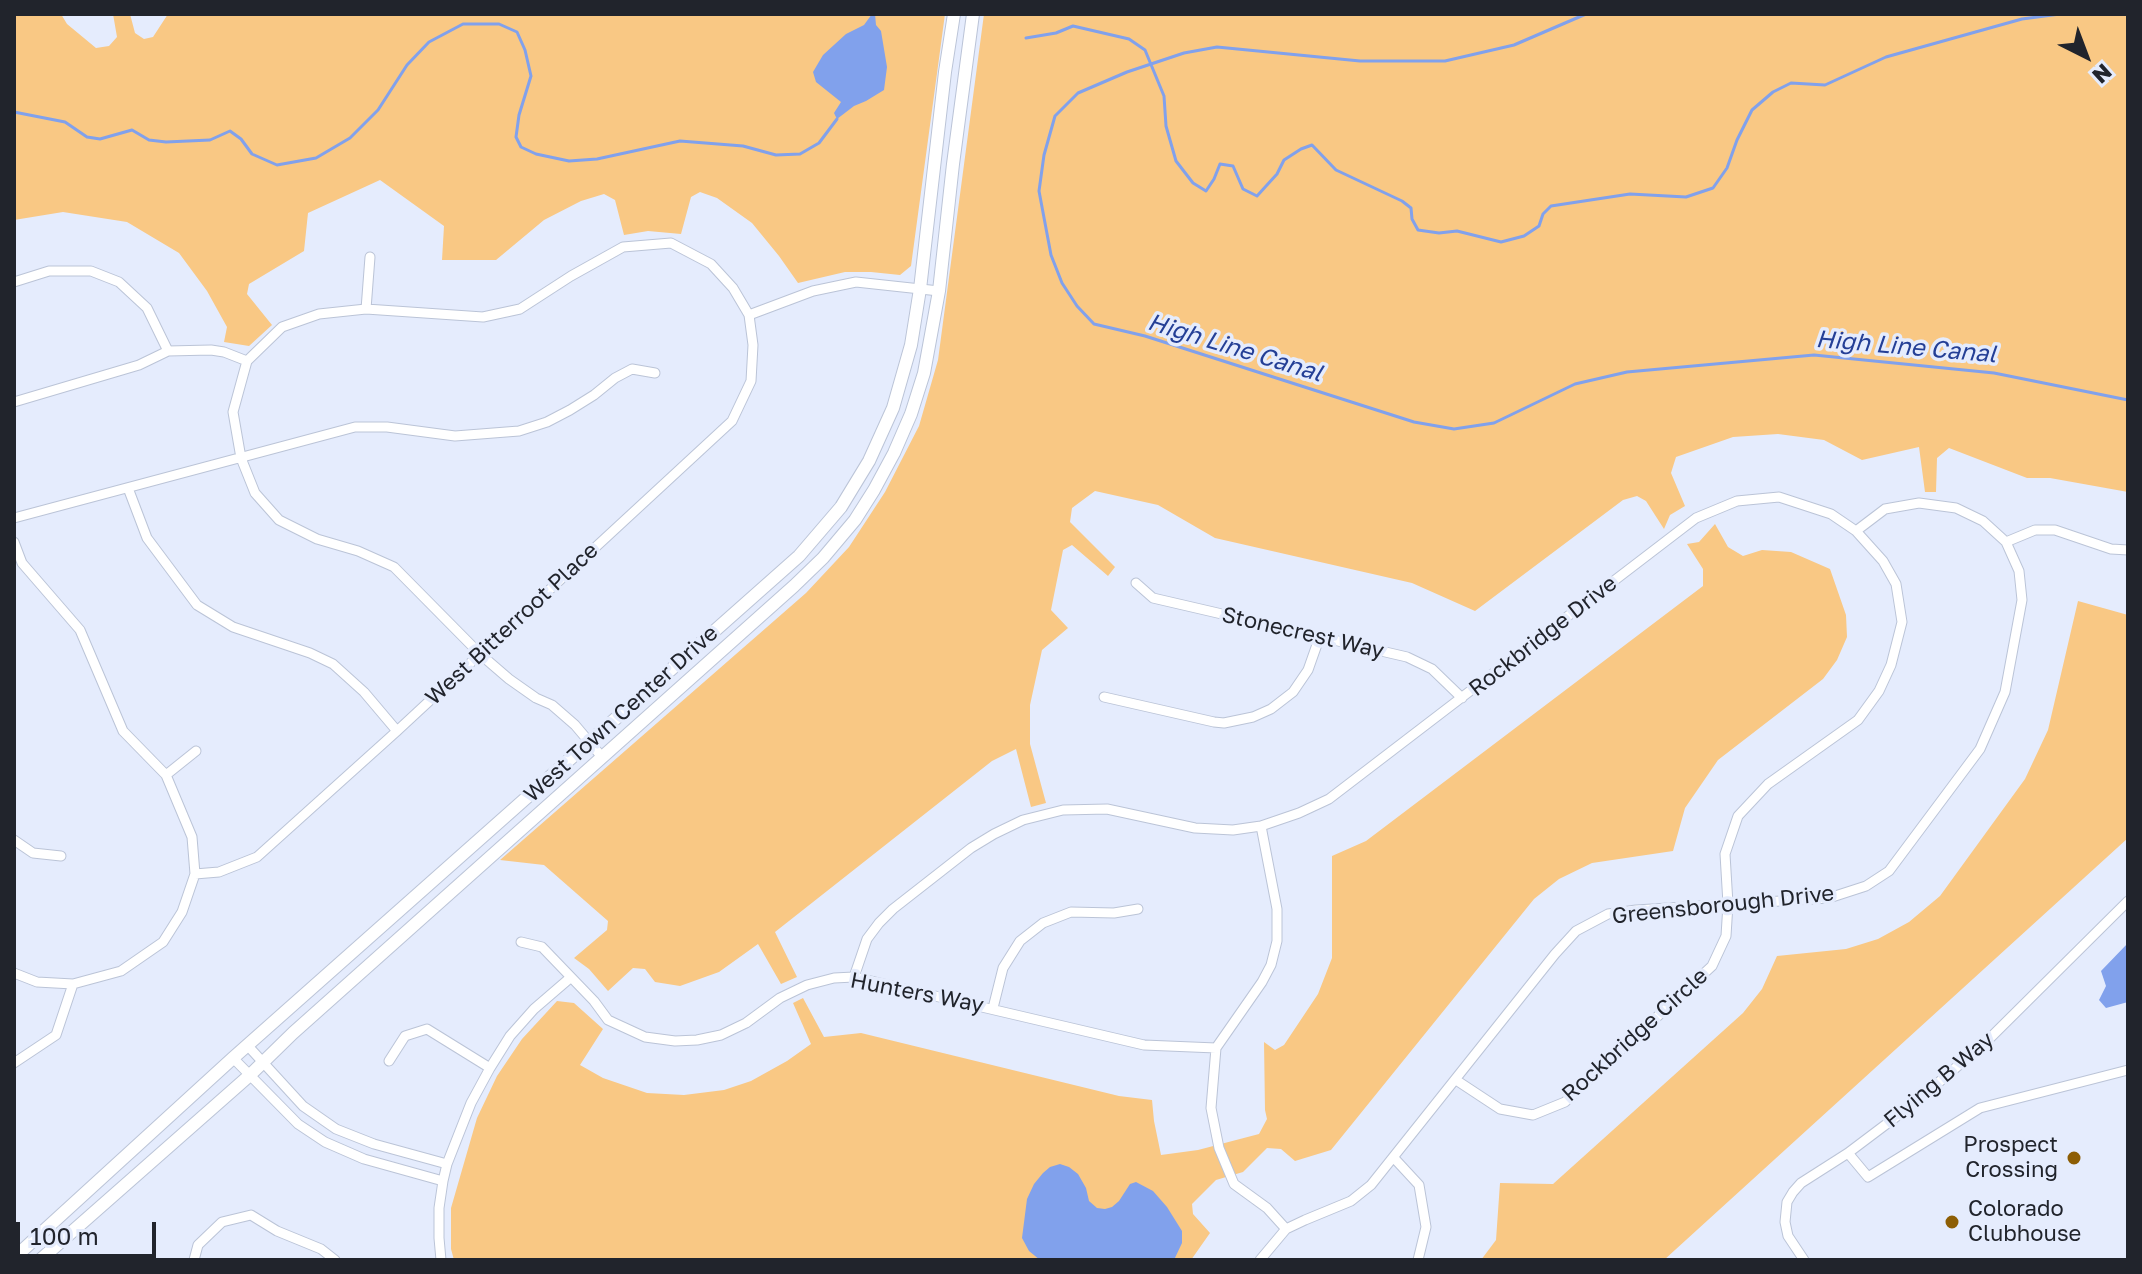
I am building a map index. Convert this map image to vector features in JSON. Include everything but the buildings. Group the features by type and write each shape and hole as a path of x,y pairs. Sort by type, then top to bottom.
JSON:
{"street":[{"name":"West Town Center Drive","path":"14,1258 233,1058 799,556 841,507 869,461 893,408 911,345 954,14"},
{"name":"West Town Center Drive","path":"40,1260 811,570 855,520 884,473 911,414 930,348 973,14"},
{"path":"602,757 575,725 552,705 509,679 480,654 394,567 358,551 317,539 279,520 255,493 241,458 233,412 247,361 282,327 319,314 366,309 483,317 520,309 623,247 671,243 711,264 733,288 749,315 813,291 856,282 939,291"},
{"path":"366,309 370,257"},
{"path":"14,282 49,271 91,271 119,282 147,308 168,351"},
{"name":"West Bitterroot Place","path":"195,874 219,872 257,857 732,421 751,381 753,345 749,315"},
{"path":"14,402 139,365 168,351 211,350 247,361"},
{"path":"14,518 355,427 387,427 455,436 519,431 570,410 632,369 655,373"},
{"path":"128,488 147,538 197,605 233,627 333,664 364,692 397,731"},
{"name":"Rockbridge Drive","path":"854,977 867,939 879,923 971,848 994,834 1023,820 1063,810 1107,809 1195,828 1233,830 1261,826 1299,813 1329,799 1696,518 1737,501 1779,497 1831,514 1856,531 1883,561 1896,584 1902,622 1891,665 1879,691 1858,720 1768,784 1738,816 1725,854 1728,904"},
{"path":"1856,531 1885,509 1919,503 1956,508 1983,521 2006,542 2035,530 2055,530 2111,549 2128,550"},
{"path":"14,542 22,563 80,630 123,731 166,775 192,837 195,874 182,912 163,942 121,971 73,984 37,982 14,973"},
{"name":"Greensborough Drive","path":"1260,1260 1286,1229 1351,1201 1371,1185 1576,931 1608,914 1636,910 1829,898 1866,886 1889,871 1980,749 2005,692 2022,600 2019,571 2006,542"},
{"name":"Stonecrest Way","path":"1136,583 1153,598 1407,657 1432,669 1462,698"},
{"path":"1104,697 1214,722 1253,717 1271,709 1293,692 1308,670 1320,636"},
{"path":"166,775 196,751"},
{"path":"1261,826 1277,909 1277,941 1271,965 1262,982 1216,1048 1211,1108 1222,1158 1234,1184 1267,1208 1286,1229"},
{"path":"14,840 33,853 61,856"},
{"name":"Flying B Way","path":"1804,1260 1788,1236 1785,1222 1787,1202 1801,1183 1848,1153 1917,1101 1988,1040 2128,901"},
{"name":"Rockbridge Circle","path":"1456,1080 1500,1109 1533,1115 1565,1102 1712,966 1726,936 1728,904"},
{"path":"993,1008 1003,968 1020,941 1043,923 1071,912 1114,913 1138,909"},
{"name":"Hunters Way","path":"521,942 542,947 608,1020 645,1037 675,1041 721,1035 807,985 854,977 1144,1045 1216,1048"},
{"path":"441,1260 439,1208 443,1181 471,1103 510,1036 534,1009 570,978"},
{"path":"14,1063 56,1035 73,984"},
{"path":"389,1061 405,1036 427,1029 490,1068"},
{"path":"248,1046 303,1106 336,1129 374,1144 447,1164"},
{"path":"233,1058 298,1124 325,1142 364,1159 443,1181"},
{"path":"1848,1153 1868,1177 1980,1108 2128,1070"},
{"path":"1394,1158 1419,1185 1426,1227 1418,1260"},
{"path":"194,1260 198,1245 222,1222 251,1215 277,1231 321,1249 335,1260"}],"shaded area":[{"path":"14,14 61,14 67,24 96,48 109,46 117,37 113,14 130,14 135,33 144,39 153,37 168,14 945,14 911,266 900,275 845,272 798,283 752,223 717,198 700,192 691,197 681,234 648,231 624,235 615,200 604,194 581,201 544,220 496,260 442,260 444,226 380,180 308,213 304,251 249,284 247,294 272,325 249,346 224,342 227,327 207,291 179,253 127,222 63,212 14,220"},
{"path":"984,14 2128,14 2128,492 2050,478 2027,478 1949,448 1937,458 1936,492 1925,492 1919,447 1862,460 1824,440 1778,434 1733,437 1676,457 1671,473 1685,506 1670,515 1664,529 1646,501 1637,496 1623,500 1475,611 1412,583 1215,538 1158,505 1095,491 1072,508 1070,522 1115,567 1108,576 1072,545 1063,550 1051,610 1068,628 1042,650 1030,705 1030,744 1046,803 1031,807 1016,749 992,761 775,932 797,977 781,984 758,944 719,972 680,986 655,982 645,969 633,968 608,991 589,969 574,958 607,930 608,921 544,865 500,860 806,593 849,547 885,492 919,426 938,360"},
{"path":"1715,524 1728,547 1743,556 1762,550 1791,552 1830,569 1846,615 1847,637 1837,660 1823,679 1718,760 1685,808 1673,851 1592,863 1559,879 1534,899 1331,1150 1295,1161 1281,1149 1267,1148 1243,1172 1216,1180 1192,1204 1193,1214 1210,1233 1191,1260 454,1260 451,1208 477,1118 497,1076 522,1039 557,1001 574,1003 603,1029 580,1065 603,1078 647,1093 684,1095 724,1090 751,1081 787,1061 811,1044 793,1003 803,998 824,1037 861,1033 1119,1096 1152,1100 1161,1155 1198,1150 1259,1134 1267,1119 1264,1042 1275,1050 1284,1045 1318,994 1332,958 1332,856 1366,841 1703,586 1703,569 1687,544 1699,542"},
{"path":"2078,601 2128,615 2128,838 1664,1260 1481,1260 1496,1240 1500,1183 1553,1184 1743,1013 1762,989 1777,956 1846,949 1878,939 1909,922 1940,896 2025,779 2048,730"}],"water":[{"path":"875,14 876,25 881,31 887,67 884,90 837,119 834,113 841,102 816,82 813,72 823,55 846,34 864,25"},
{"path":"2128,943 2128,1002 2106,1008 2099,1000 2106,986 2101,971"},
{"path":"1060,1164 1078,1174 1089,1201 1097,1208 1112,1207 1130,1184 1136,1182 1153,1191 1182,1231 1182,1243 1174,1260 1040,1260 1029,1251 1022,1238 1027,1199 1043,1173"}],"waterway":[{"name":"High Line Canal","path":"1586,14 1514,45 1445,61 1360,61 1217,47 1184,53 1078,93 1055,116 1044,155 1039,191 1051,255 1062,283 1094,324 1145,336 1414,422 1454,429 1494,423 1575,384 1627,372 1814,355 1994,373 2128,400"},
{"path":"1026,38 1056,33 1073,26 1129,39 1145,50 1164,96 1166,126 1176,161 1193,183 1206,191 1220,164 1233,166 1243,189 1257,196 1277,174 1284,160 1312,145 1336,170 1411,208 1418,230 1439,233 1457,231 1501,242 1524,236 1539,226 1543,214 1551,206 1630,194 1686,197 1713,188 1727,168 1752,110 1773,92 1791,83 1825,85 1886,57 2022,19 2060,14"},
{"path":"14,112 65,122 87,137 100,139 132,130 149,140 210,140 230,131 241,139 252,154 277,165 316,158 350,138 378,110 407,65 429,42 463,24 499,24 517,32 525,50 531,76 516,137 521,147 536,154 569,161 597,159 680,141 743,146 776,155 800,154 819,143 837,119"}],"place":[{"name":"Prospect Crossing","path":"2074,1158"},
{"name":"Colorado Clubhouse","path":"1952,1222"}]}
